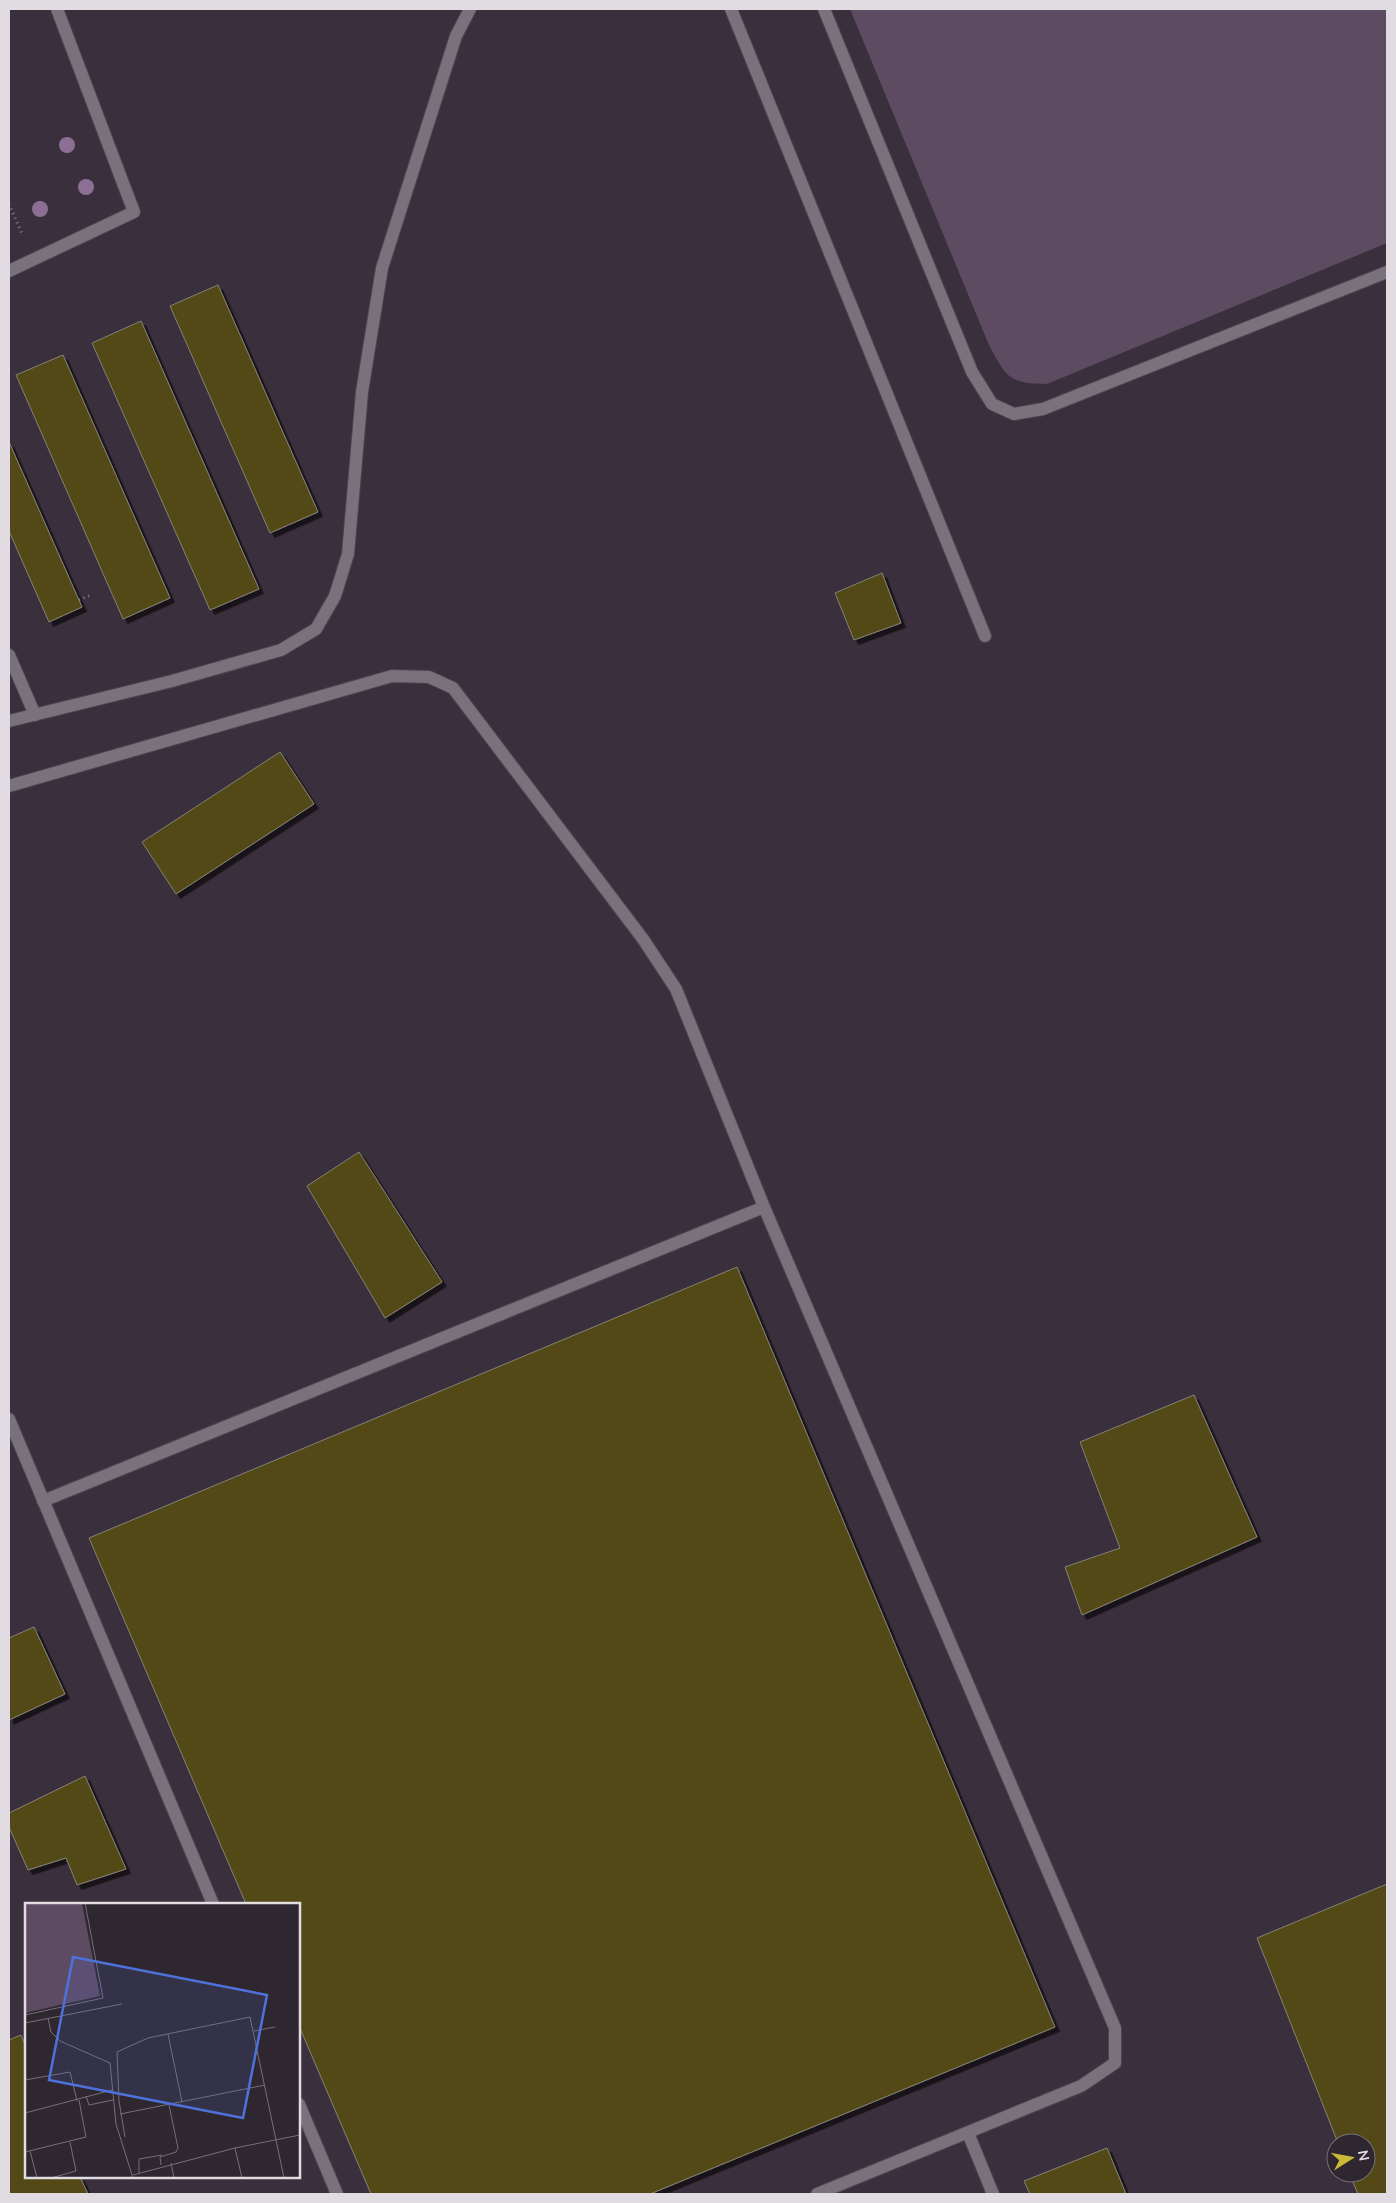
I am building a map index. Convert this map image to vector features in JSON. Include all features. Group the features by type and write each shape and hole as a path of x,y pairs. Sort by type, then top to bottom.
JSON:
{"street":[{"path":"9,271 134,212 57,9"},
{"path":"9,722 281,650 316,628 335,596 348,554 362,392 382,268 456,36 470,9"},
{"path":"731,9 985,636"},
{"path":"824,9 972,372 992,404 1014,414 1043,409 1387,272"},
{"path":"9,655 34,715"},
{"path":"9,786 392,676 429,677 453,688 644,939 676,989 764,1207 1115,2028 1115,2063 1081,2086 968,2134 817,2194"},
{"path":"43,1501 764,1207"},
{"path":"9,1420 213,1903"},
{"path":"300,2106 338,2194"},
{"path":"968,2134 993,2194"}],"path":[{"path":"79,600 91,594"}],"shaded area":[{"path":"9,9 1387,9 1387,2194 9,2194"},
{"path":"850,9 1387,9 1387,243 1047,384 1034,384 1016,380 1005,371 989,345"}],"building":[{"path":"218,285 318,512 270,533 170,306"},
{"path":"141,321 259,589 210,610 92,343"},
{"path":"63,355 170,598 123,619 16,375"},
{"path":"9,442 82,607 49,622 9,531"},
{"path":"882,573 901,623 854,640 835,593"},
{"path":"280,752 314,804 176,894 142,842"},
{"path":"359,1152 442,1282 385,1318 307,1186"},
{"path":"737,1267 1055,2027 650,2194 371,2194 300,2028 300,1903 246,1903 89,1538"},
{"path":"1194,1395 1257,1537 1082,1615 1065,1567 1120,1548 1080,1442"},
{"path":"34,1627 65,1694 9,1720 9,1638"},
{"path":"85,1776 126,1869 77,1885 66,1858 28,1870 9,1827 9,1813"},
{"path":"1387,1884 1387,2194 1358,2194 1353,2183 1376,2183 1376,2133 1334,2133 1257,1938"},
{"path":"21,2035 25,2045 25,2178 80,2178 88,2194 9,2194 9,2040"},
{"path":"1107,2148 1126,2194 1030,2194 1024,2181"}]}
